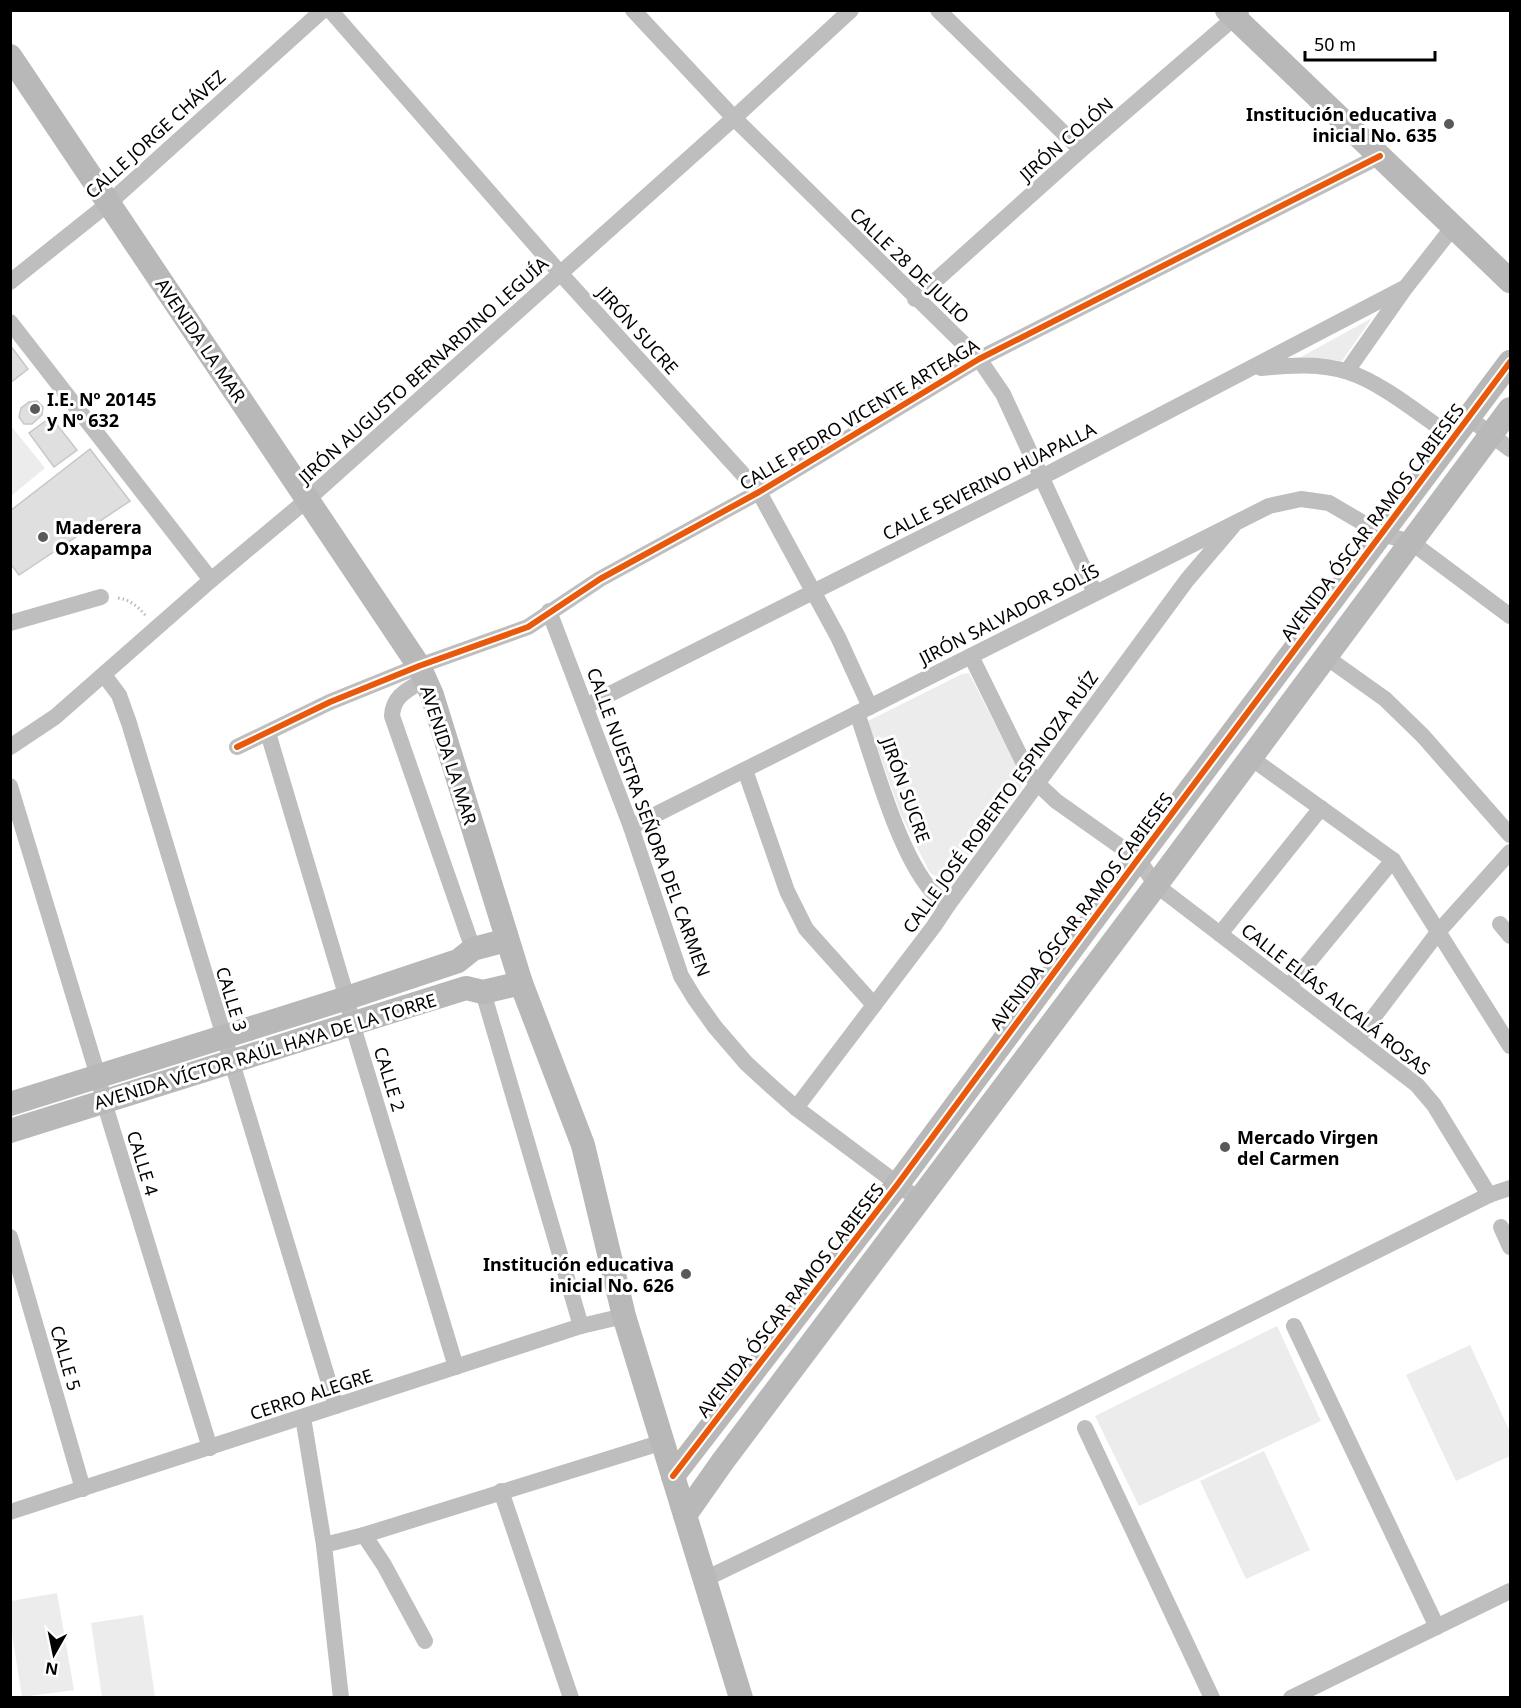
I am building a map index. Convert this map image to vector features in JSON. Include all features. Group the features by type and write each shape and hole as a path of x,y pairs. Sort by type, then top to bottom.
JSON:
{"street":[{"name":"CALLE JORGE CHÁVEZ","path":"10,282 109,203 322,10"},
{"name":"JIRÓN SUCRE","path":"330,10 560,273 759,492 838,637 863,710 893,816 910,856 930,888 948,905"},
{"name":"CALLE 28 DE JULIO","path":"633,10 734,118 915,299 979,359 1003,394 1095,593"},
{"name":"JIRÓN AUGUSTO BERNARDINO LEGUÍA","path":"10,747 55,717 211,580 308,499 852,10"},
{"path":"938,10 1081,150"},
{"path":"1235,13 1510,281"},
{"name":"JIRÓN COLÓN","path":"915,299 1235,13"},
{"name":"AVENIDA LA MAR","path":"10,56 422,672 432,695 521,983 584,1145 624,1316 741,1698"},
{"name":"CALLE PEDRO VICENTE ARTEAGA","path":"422,672 528,627 600,579 759,492 979,359 1380,156"},
{"path":"1347,371 1406,287 1453,227"},
{"name":"CALLE SEVERINO HUAPALLA","path":"586,706 1042,477 1406,287"},
{"path":"10,322 211,580"},
{"name":"AVENIDA ÓSCAR RAMOS CABIESES","path":"673,1476 897,1185 1510,362"},
{"path":"1248,370 1284,365 1347,371 1374,384 1454,438"},
{"path":"685,1515 723,1461 1510,409"},
{"path":"1469,418 1510,449"},
{"name":"JIRÓN SALVADOR SOLÍS","path":"631,827 1269,506 1302,499 1329,503 1382,534 1411,542"},
{"name":"CALLE JOSÉ ROBERTO ESPINOZA RUÍZ","path":"796,1108 934,926 1188,580 1238,521"},
{"path":"1411,542 1510,616"},
{"path":"10,623 101,597"},
{"name":"CALLE NUESTRA SEÑORA DEL CARMEN","path":"549,611 631,827 681,976 695,999 715,1027 746,1062 796,1108 919,1200"},
{"path":"971,656 1027,770 1038,784 1056,801 1138,859"},
{"path":"1326,657 1385,699 1423,736 1510,835"},
{"path":"237,747 330,702 422,672"},
{"path":"422,672 392,704 392,716 472,949"},
{"name":"CALLE 3","path":"104,675 119,695 129,723 336,1406"},
{"name":"CALLE 2","path":"268,733 347,998 352,1023 456,1367"},
{"path":"1251,758 1393,860 1510,1046"},
{"path":"745,770 787,891 806,929 874,1005"},
{"name":"CALLE 4","path":"10,786 210,1448"},
{"path":"1220,933 1321,808"},
{"path":"1357,1039 1439,931 1510,852"},
{"name":"CALLE ELÍAS ALCALÁ ROSAS","path":"1138,859 1156,885 1417,1085 1434,1105 1490,1195"},
{"path":"1289,986 1393,860"},
{"name":"AVENIDA VÍCTOR RAÚL HAYA DE LA TORRE","path":"10,1104 347,998 458,961 472,949 507,940"},
{"name":"AVENIDA VÍCTOR RAÚL HAYA DE LA TORRE","path":"10,1131 466,988 483,992 521,983"},
{"path":"483,992 580,1326"},
{"path":"704,1580 1054,1411 1490,1195 1510,1188"},
{"path":"1501,1227 1510,1248"},
{"name":"CALLE 5","path":"10,1237 83,1489"},
{"name":"CERRO ALEGRE","path":"10,1512 580,1326 624,1316"},
{"path":"1294,1326 1437,1627"},
{"path":"303,1417 324,1545 341,1698"},
{"path":"1085,1428 1212,1698"},
{"path":"324,1545 364,1535 663,1442"},
{"path":"501,1491 571,1698"},
{"path":"364,1535 384,1565 425,1641"},
{"path":"1291,1698 1510,1591"}],"path":[{"path":"101,597 125,599 136,605 157,628"}],"shaded area":[{"path":"1372,318 1342,361 1301,357"},
{"path":"11,426 45,468 10,496"},
{"path":"969,673 1021,775 1021,788 951,878 940,878 930,873 901,815 868,721 962,674"},
{"path":"1277,1326 1321,1421 1139,1506 1095,1416"},
{"path":"1470,1345 1510,1432 1510,1456 1456,1481 1406,1375"},
{"path":"1264,1451 1310,1550 1246,1579 1200,1481"},
{"path":"57,1593 74,1690 22,1697 11,1628 11,1601"},
{"path":"143,1615 155,1697 102,1697 91,1623"}],"building":[{"path":"10,345 28,369 10,383"},
{"path":"37,401 43,407 42,415 32,424 24,424 19,417 21,408 29,402"},
{"path":"51,417 77,450 54,467 29,433"},
{"name":"Maderera Oxapampa","path":"90,449 130,501 19,575 10,563 10,511"}],"cycle path":[{"path":"237,747 330,702 419,666 528,627 600,579 759,492 979,359 1380,156"},
{"path":"673,1476 897,1185 1510,362"}],"place":[{"name":"Institución educativa inicial No. 635","path":"1449,124"},
{"name":"I.E. Nº 20145 y Nº 632","path":"35,409"},
{"name":"Maderera Oxapampa","path":"43,537"},
{"name":"Mercado Virgen del Carmen","path":"1225,1147"},
{"name":"Institución educativa inicial No. 626","path":"686,1274"}]}
